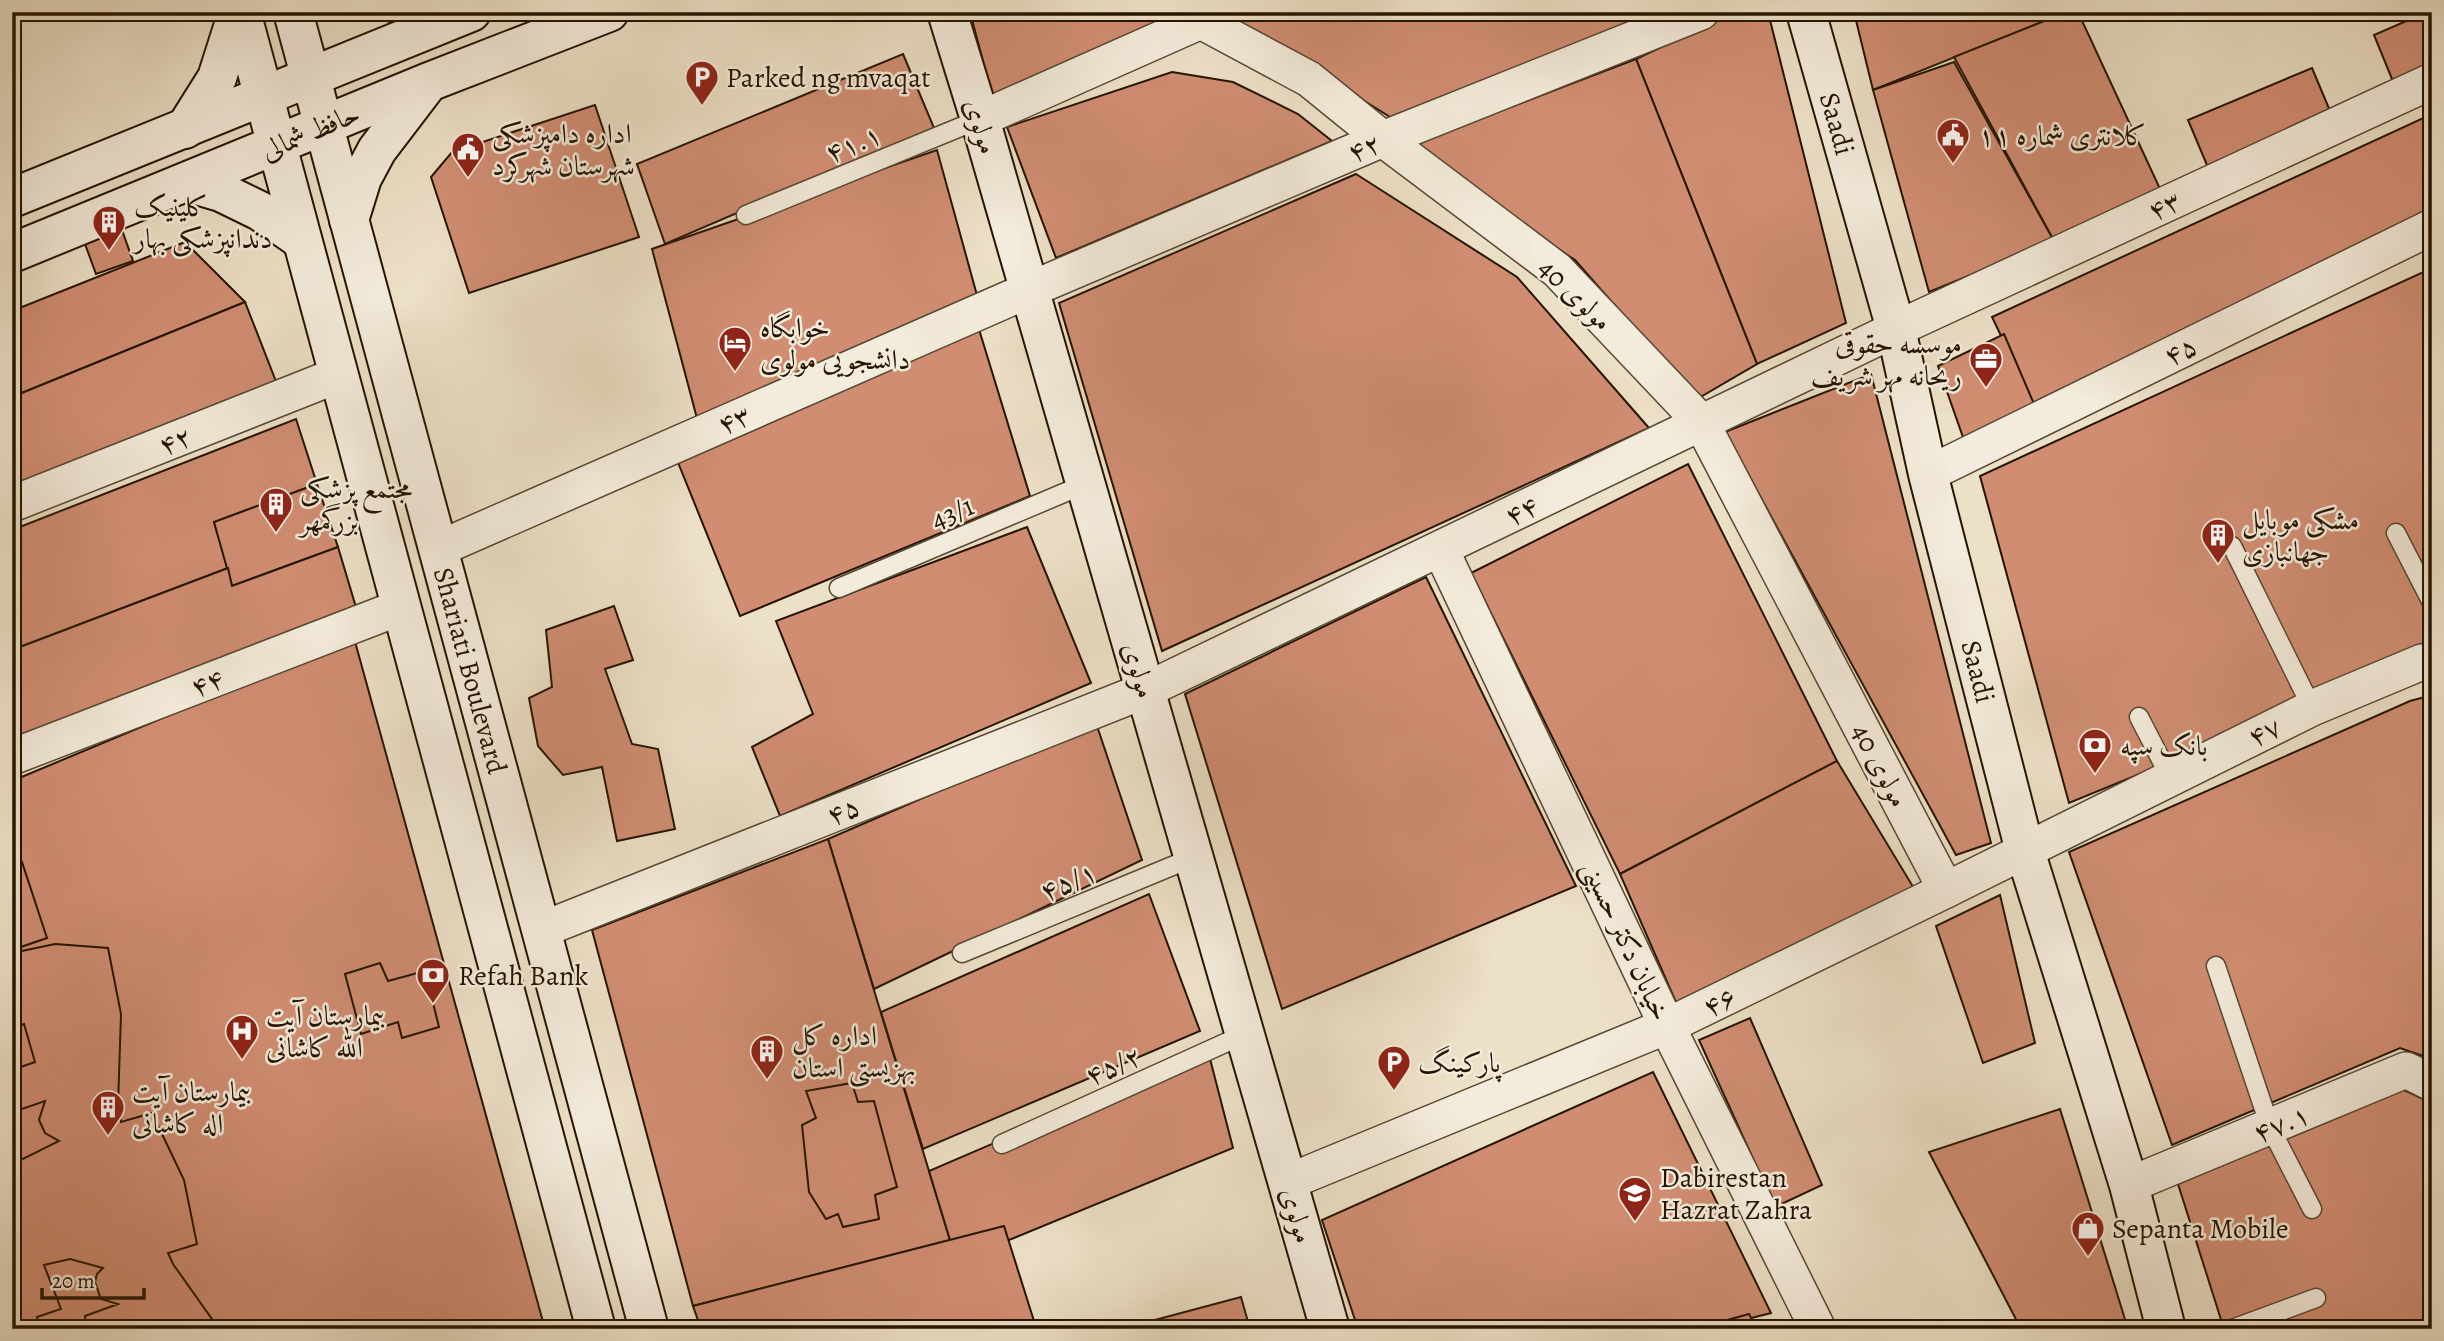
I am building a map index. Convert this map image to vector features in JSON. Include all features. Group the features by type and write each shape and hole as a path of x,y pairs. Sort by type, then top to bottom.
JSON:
{"main road":[{"name":"Shariati Boulevard","path":"240,12 596,1329"},
{"path":"185,128 217,78 240,12"},
{"name":"Shariati Boulevard","path":"293,12 649,1329"},
{"name":"حافظ شمالی","path":"12,198 471,12"},
{"name":"مولوی","path":"947,12 1330,1329"},
{"name":"Saadi","path":"1806,12 1896,329 1928,474 2025,851 2129,1185 2166,1329"},
{"name":"حافظ شمالی","path":"12,253 605,13"},
{"path":"349,220 362,178 376,150 429,82"},
{"path":"187,182 221,192 260,211 302,240"}],"street":[{"name":"۴۲","path":"1029,289 1383,139 1701,12"},
{"name":"مولوی 40","path":"980,119 1201,20 1309,79 1383,139 1558,270 1701,422 1946,890"},
{"name":"۴۳","path":"1896,329 2432,81"},
{"name":"۴۵","path":"1928,474 2432,227"},
{"name":"۴۳","path":"438,550 1029,289"},
{"name":"۴۴","path":"1146,690 1896,329"},
{"name":"۴۲","path":"12,504 338,375"},
{"name":"خیابان دکتر حسینی","path":"1441,550 1667,1026 1818,1329"},
{"name":"۴۴","path":"12,757 401,607"},
{"name":"۴۷","path":"2025,851 2312,708 2429,668"},
{"name":"۴۵","path":"541,930 1146,690"},
{"name":"۴۶","path":"1288,1182 1667,1026 2025,851"},
{"name":"۴۷.۱","path":"2129,1185 2406,1070 2432,1083"}],"lane":[{"name":"۴۱.۱","path":"746,215 980,119"},
{"name":"43/1","path":"839,588 1085,484"},
{"path":"2396,533 2432,603"},
{"path":"2232,546 2312,708"},
{"path":"2139,717 2170,777"},
{"name":"۴۵/۱","path":"962,953 1194,857"},
{"path":"2216,966 2270,1127 2312,1209"},
{"name":"۴۵/۲","path":"1002,1144 1245,1034"},
{"path":"2232,1329 2316,1298"}],"building":[{"path":"358,12 419,12 393,23"},
{"path":"970,12 1149,12 1157,32 993,99"},
{"path":"1222,12 1661,12 1398,122"},
{"path":"1735,12 1768,12 1846,323 1757,364 1636,59"},
{"path":"1854,12 2067,12 1873,90"},
{"path":"2067,12 2078,12 2161,191 2054,241 1954,57"},
{"path":"2432,12 2432,68 2394,84 2374,35"},
{"path":"903,54 934,128 665,244 637,164"},
{"path":"1636,59 1757,364 1697,399 1575,260 1511,218 1414,144"},
{"name":"کلانتری شماره ۱۱","path":"1954,62 2054,241 1929,292 1873,90"},
{"path":"2312,68 2333,118 2209,170 2188,120"},
{"path":"1172,72 1233,82 1298,114 1332,141 1056,258 1007,127"},
{"path":"595,105 639,237 469,293 431,177 452,152"},
{"path":"2432,114 2432,213 2037,411 1992,317"},
{"path":"937,150 978,299 698,422 652,249"},
{"path":"1356,174 1517,277 1649,428 1162,651 1059,303"},
{"name":"کلینیک دندانپزشکی بهار","path":"122,230 133,261 96,274 85,244"},
{"path":"185,242 245,302 12,397 12,311"},
{"name":"مشکی موبایل جهانبازی","path":"2432,268 2432,654 2069,803 1980,476"},
{"path":"245,302 277,384 12,488 12,397"},
{"path":"978,326 1030,496 740,616 675,455"},
{"name":"موسسه حقوقی ریحانه مهر شریف","path":"2004,334 2037,411 1965,443 1938,366"},
{"path":"1871,374 1991,843 1956,855 1725,432"},
{"path":"296,419 317,484 214,522 228,568 12,650 12,530"},
{"path":"1688,464 1837,761 1620,874 1471,573"},
{"name":"مجتمع پزشکی بزرگمهر","path":"317,484 338,547 232,586 214,522"},
{"path":"1027,527 1091,683 780,816 752,747 813,714 776,621"},
{"path":"338,547 358,614 12,746 12,650 228,568 232,586"},
{"path":"1426,577 1576,886 1282,1009 1185,694"},
{"path":"614,606 633,660 605,669 632,744 658,749 675,829 617,841 602,767 563,775 538,746 529,698 552,687 546,630"},
{"name":"بیمارستان آیت الله کاشانی","path":"354,638 545,1329 12,1329 12,781"},
{"path":"2432,695 2432,1059 2400,1048 2172,1145 2069,852 2410,701"},
{"path":"1096,723 1142,860 874,989 828,839"},
{"path":"1837,761 1915,890 1678,1007 1620,874"},
{"name":"اداره کل بهزیستی استان","path":"828,839 950,1240 693,1306 592,930"},
{"path":"22,862 47,938 12,950 12,865"},
{"path":"1149,894 1200,1031 923,1149 881,1012"},
{"path":"2000,895 2035,1043 1983,1063 1936,926"},
{"name":"بیمارستان آیت اله کاشانی","path":"55,944 108,948 121,1014 118,1106 121,1122 152,1113 184,1180 197,1244 168,1253 219,1329 86,1329 85,1316 118,1304 101,1299 95,1282 97,1274 103,1268 70,1259 44,1265 61,1309 37,1317 40,1329 12,1329 12,1155 23,1159 59,1141 45,1133 39,1120 45,1101 16,1111 12,1101 12,1070 35,1062 24,1024 12,1028 12,953"},
{"path":"380,963 388,981 425,971 439,1027 402,1038 398,1022 361,1034 345,974"},
{"path":"1750,1018 1822,1185 1775,1207 1699,1040"},
{"path":"1208,1051 1233,1148 1009,1240 950,1240 929,1171"},
{"path":"1653,1072 1771,1313 1708,1329 1358,1329 1322,1220"},
{"path":"852,1083 858,1102 874,1101 897,1187 875,1195 879,1219 843,1227 838,1214 826,1219 809,1192 802,1125 816,1118 806,1091"},
{"path":"2402,1089 2432,1103 2432,1329 2224,1329 2178,1184"},
{"path":"2060,1109 2128,1329 2021,1329 1929,1152"},
{"path":"1004,1226 1034,1321 1025,1326 1011,1329 701,1329 693,1306"},
{"path":"1241,1297 1250,1329 1121,1329"},
{"path":"1749,1314 1757,1329 1695,1329"}],"place":[{"name":"Parked ng mvaqat","path":"702,107"},
{"name":"کلانتری شماره ۱۱","path":"1953,165"},
{"name":"اداره دامپزشکی شهرستان شهرکرد","path":"468,179"},
{"name":"کلینیک دندانپزشکی بهار","path":"109,252"},
{"name":"خوابگاه دانشجویی مولوی","path":"735,373"},
{"name":"موسسه حقوقی ریحانه مهر شریف","path":"1986,389"},
{"name":"مجتمع پزشکی بزرگمهر","path":"276,534"},
{"name":"مشکی موبایل جهانبازی","path":"2218,565"},
{"name":"بانک سپه","path":"2095,775"},
{"name":"Refah Bank","path":"433,1005"},
{"name":"بیمارستان آیت الله کاشانی","path":"242,1061"},
{"name":"اداره کل بهزیستی استان","path":"767,1081"},
{"name":"پارکینگ","path":"1394,1092"},
{"name":"بیمارستان آیت اله کاشانی","path":"108,1137"},
{"name":"Dabirestan Hazrat Zahra","path":"1635,1223"},
{"name":"Sepanta Mobile","path":"2088,1258"}]}
